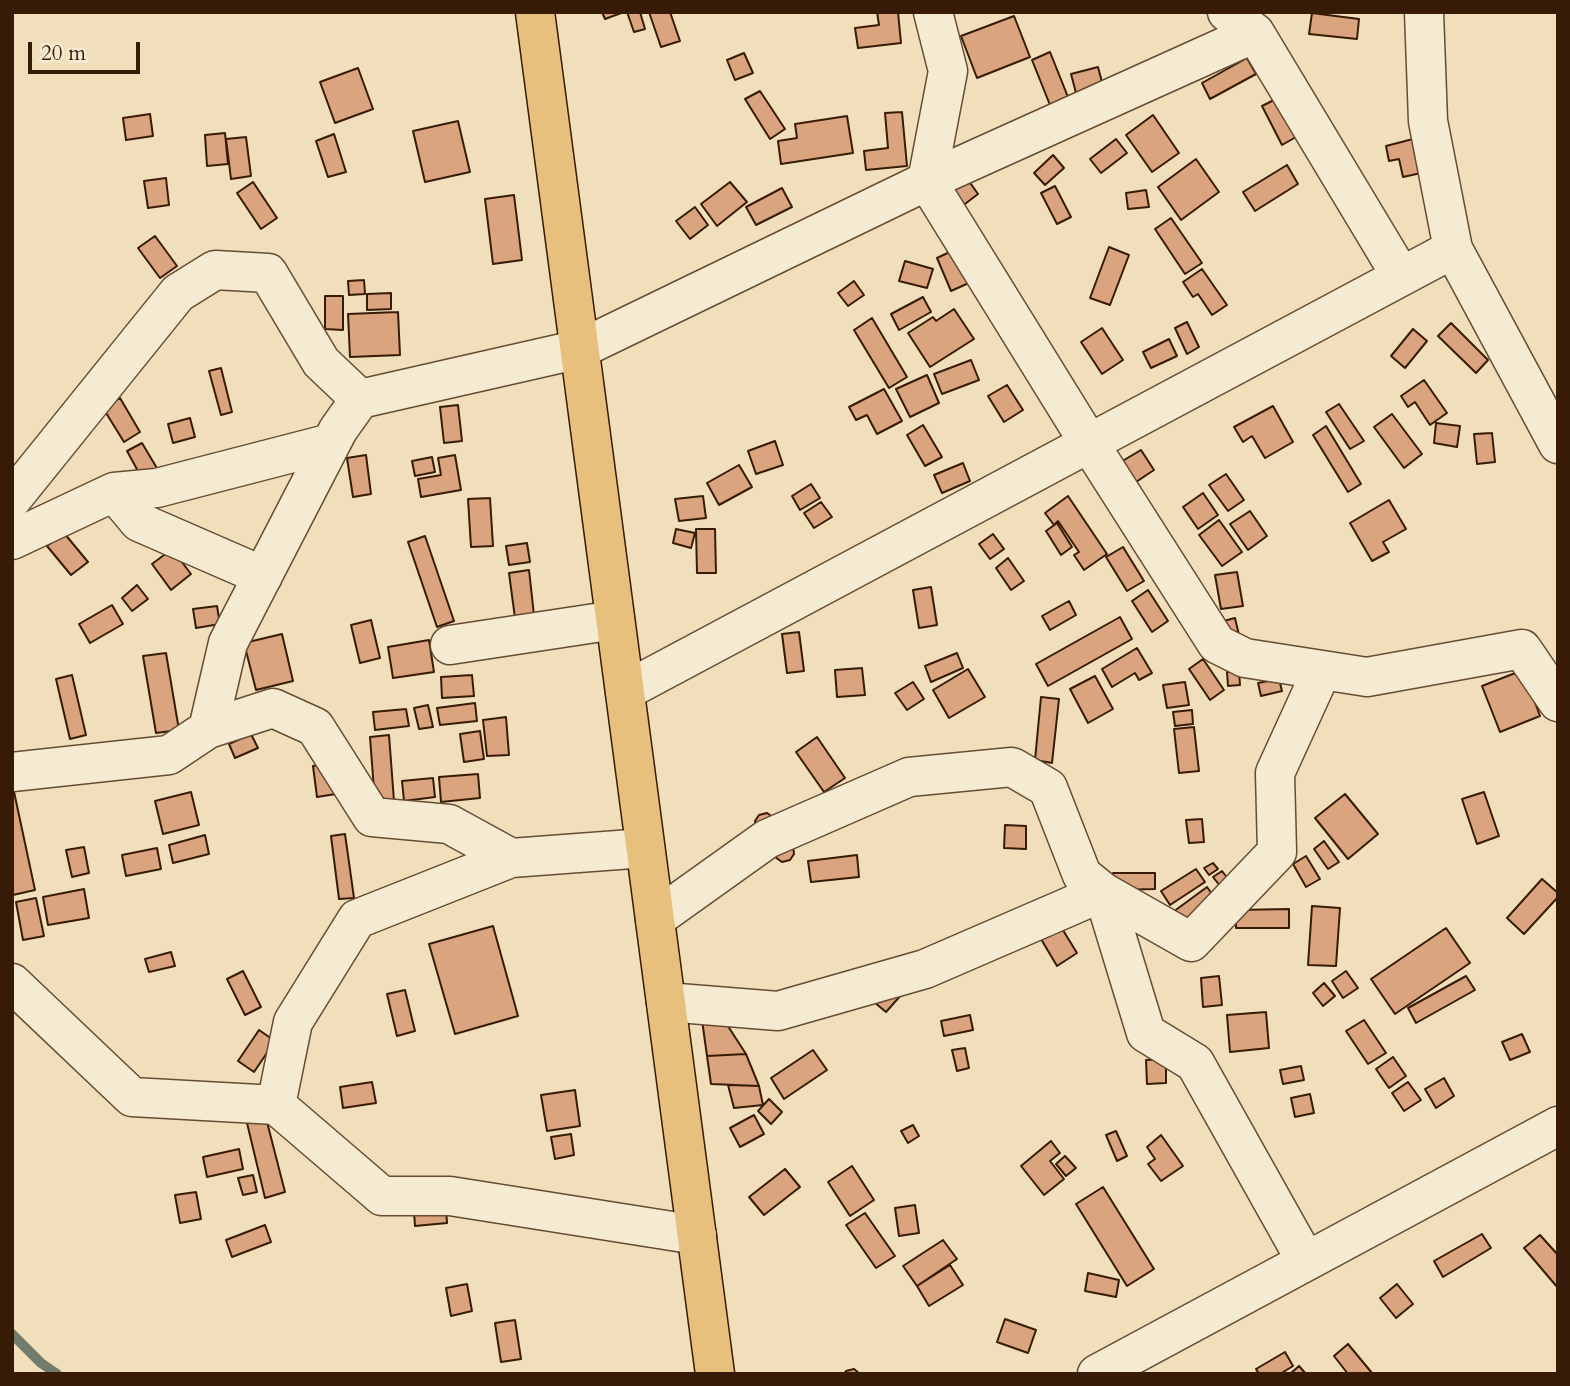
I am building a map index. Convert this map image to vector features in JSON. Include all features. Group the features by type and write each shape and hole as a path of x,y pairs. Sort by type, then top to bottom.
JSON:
{"main road":[{"path":"535,12 715,1374"}],"street":[{"path":"933,12 948,71 927,181 1088,443 1217,644 1245,658 1367,677 1522,649 1558,702"},
{"path":"1424,12 1428,121 1453,248 1558,444"},
{"path":"208,729 228,643 331,443 360,399 580,349 927,181 1246,19 1401,276"},
{"path":"625,691 1453,248"},
{"path":"12,499 178,293 215,270 268,274 320,362 360,399"},
{"path":"12,540 114,492 157,488 331,443"},
{"path":"114,492 139,522 263,576"},
{"path":"450,645 615,620"},
{"path":"655,919 767,839 909,777 1012,767 1048,788 1082,875 1103,892 1191,942 1277,852 1275,772 1322,670"},
{"path":"12,772 169,755 208,729 273,708 315,727 372,817 449,824 511,858"},
{"path":"276,1105 293,1022 357,919 511,858 645,848"},
{"path":"666,1002 778,1011 925,970 1103,892"},
{"path":"1103,892 1146,1033 1195,1063 1306,1261"},
{"path":"12,983 132,1097 276,1105 382,1196 450,1196 697,1235"},
{"path":"1097,1374 1558,1126"}],"building":[{"path":"602,12 624,12 605,19"},
{"path":"627,12 640,12 645,29 634,32"},
{"path":"649,12 670,12 680,41 661,47"},
{"path":"877,12 898,12 901,43 858,48 855,28 879,25"},
{"path":"1312,13 1359,19 1357,39 1309,34"},
{"path":"1014,16 1030,57 977,78 961,36"},
{"path":"1050,52 1068,97 1050,105 1032,60"},
{"path":"744,53 753,73 735,80 727,60"},
{"path":"1247,58 1256,74 1210,99 1202,83"},
{"path":"1098,67 1103,86 1076,93 1071,74"},
{"path":"358,68 373,109 335,123 320,82"},
{"path":"760,91 785,129 770,139 745,99"},
{"path":"1276,99 1296,137 1282,145 1262,106"},
{"path":"902,112 907,166 866,170 864,151 888,148 885,113"},
{"path":"150,114 153,136 126,140 123,118"},
{"path":"1153,115 1179,153 1152,172 1126,135"},
{"path":"847,116 853,153 781,164 778,141 797,138 795,124"},
{"path":"458,121 470,172 425,182 413,131"},
{"path":"225,133 228,164 207,166 205,135"},
{"path":"334,134 346,172 328,177 316,141"},
{"path":"246,137 251,176 231,179 226,139"},
{"path":"1116,139 1127,153 1101,173 1090,159"},
{"path":"1413,139 1421,173 1403,177 1399,159 1389,161 1386,146"},
{"path":"1053,155 1064,168 1045,185 1034,173"},
{"path":"1196,159 1219,192 1181,220 1158,187"},
{"path":"1287,165 1298,184 1255,211 1243,192"},
{"path":"966,177 978,194 961,207 948,190"},
{"path":"166,178 169,205 148,208 144,181"},
{"path":"253,182 277,218 261,229 237,193"},
{"path":"730,182 747,202 717,226 701,204"},
{"path":"1055,186 1071,217 1057,224 1041,193"},
{"path":"782,188 792,207 756,225 746,207"},
{"path":"1146,190 1149,207 1128,209 1126,193"},
{"path":"514,195 522,260 493,264 485,199"},
{"path":"695,207 708,225 690,239 676,221"},
{"path":"1171,218 1202,263 1185,274 1155,229"},
{"path":"155,236 177,266 160,278 138,248"},
{"path":"1109,247 1129,255 1110,305 1090,298"},
{"path":"956,249 971,282 951,291 937,258"},
{"path":"905,261 933,269 927,288 899,281"},
{"path":"1202,269 1227,305 1212,315 1198,294 1193,297 1183,282"},
{"path":"364,280 365,294 349,295 348,281"},
{"path":"854,281 864,295 848,306 838,293"},
{"path":"391,293 391,309 367,310 367,294"},
{"path":"325,296 343,296 343,330 325,329"},
{"path":"923,297 931,312 899,330 891,314"},
{"path":"954,309 974,339 930,367 908,333 933,317 936,321"},
{"path":"398,312 400,355 350,357 348,314"},
{"path":"872,318 907,377 889,388 854,330"},
{"path":"1187,322 1199,347 1187,354 1175,328"},
{"path":"1451,323 1488,360 1476,373 1438,336"},
{"path":"1102,328 1123,360 1102,374 1081,342"},
{"path":"1413,329 1427,341 1405,368 1391,356"},
{"path":"1169,339 1177,356 1151,368 1143,352"},
{"path":"971,360 979,380 942,394 934,374"},
{"path":"221,368 232,412 221,415 209,371"},
{"path":"927,375 939,403 910,417 896,389"},
{"path":"1424,380 1447,413 1430,425 1415,402 1408,407 1401,396"},
{"path":"1007,385 1023,410 1004,422 988,396"},
{"path":"884,389 902,421 877,434 867,415 856,420 849,407"},
{"path":"120,398 140,432 124,442 103,408"},
{"path":"1339,404 1364,441 1350,449 1326,412"},
{"path":"458,405 462,441 444,443 440,407"},
{"path":"1273,406 1293,442 1265,458 1252,436 1243,442 1234,427"},
{"path":"1392,414 1422,454 1404,468 1374,427"},
{"path":"190,418 195,437 173,443 168,424"},
{"path":"1436,423 1460,426 1457,447 1434,443"},
{"path":"923,425 942,457 925,466 907,435"},
{"path":"1326,426 1361,484 1348,492 1313,435"},
{"path":"1492,433 1495,462 1477,464 1474,434"},
{"path":"775,441 783,465 756,474 748,451"},
{"path":"142,443 161,475 145,484 127,451"},
{"path":"1141,450 1154,470 1127,488 1114,466"},
{"path":"366,455 371,494 353,497 347,458"},
{"path":"455,455 461,490 421,497 418,479 441,475 438,458"},
{"path":"432,457 435,472 415,476 412,461"},
{"path":"963,463 970,481 942,493 934,475"},
{"path":"739,465 752,487 719,505 707,483"},
{"path":"1226,474 1244,500 1228,511 1209,485"},
{"path":"811,484 820,498 800,510 792,496"},
{"path":"1203,493 1218,515 1198,529 1183,507"},
{"path":"703,496 706,518 679,521 675,499"},
{"path":"1068,496 1107,554 1084,570 1074,555 1079,552 1058,521 1054,525 1045,513"},
{"path":"490,498 493,546 471,547 468,499"},
{"path":"1389,500 1406,529 1383,542 1389,552 1372,561 1350,523"},
{"path":"821,502 832,517 814,528 804,513"},
{"path":"1250,511 1267,536 1248,550 1230,524"},
{"path":"1219,520 1242,552 1222,566 1199,535"},
{"path":"1057,523 1072,547 1061,555 1046,531"},
{"path":"676,529 695,533 691,548 673,543"},
{"path":"696,529 715,529 716,573 697,573"},
{"path":"64,533 88,562 71,575 47,546"},
{"path":"993,534 1004,549 990,559 979,544"},
{"path":"425,536 454,621 437,627 408,542"},
{"path":"527,543 530,562 509,565 506,546"},
{"path":"1123,547 1144,581 1127,591 1106,557"},
{"path":"172,549 191,574 171,590 152,564"},
{"path":"1008,558 1024,581 1011,590 996,568"},
{"path":"529,570 534,615 515,618 509,573"},
{"path":"1237,572 1243,606 1221,609 1215,575"},
{"path":"137,585 148,599 132,611 122,598"},
{"path":"931,587 937,625 919,628 913,590"},
{"path":"1148,590 1168,621 1152,632 1132,601"},
{"path":"1069,601 1076,615 1050,630 1042,616"},
{"path":"112,605 123,624 90,643 79,624"},
{"path":"217,606 220,624 196,628 193,609"},
{"path":"1120,617 1132,639 1048,686 1036,664"},
{"path":"1235,618 1239,635 1216,623"},
{"path":"371,620 380,658 360,663 351,625"},
{"path":"799,632 804,671 787,673 782,634"},
{"path":"282,634 293,681 256,690 244,643"},
{"path":"429,640 434,672 393,678 388,647"},
{"path":"1137,648 1152,673 1139,680 1135,673 1112,687 1102,669"},
{"path":"166,653 179,730 156,733 143,656"},
{"path":"957,653 963,668 931,682 925,666"},
{"path":"1203,659 1224,690 1210,700 1189,669"},
{"path":"862,668 865,695 837,697 835,670"},
{"path":"968,669 985,697 949,718 933,690"},
{"path":"1523,670 1540,716 1500,732 1482,686"},
{"path":"1239,671 1240,685 1228,686 1227,672"},
{"path":"72,675 86,735 70,739 56,679"},
{"path":"472,675 474,696 442,698 441,677"},
{"path":"1095,676 1113,709 1088,723 1070,689"},
{"path":"1279,679 1282,691 1261,696 1258,683"},
{"path":"913,682 924,699 907,710 895,693"},
{"path":"1185,682 1189,705 1167,708 1163,685"},
{"path":"1041,697 1059,699 1052,763 1035,760"},
{"path":"475,703 477,721 440,725 437,708"},
{"path":"428,705 433,727 419,729 414,708"},
{"path":"406,709 409,726 375,730 373,712"},
{"path":"1192,710 1193,724 1175,726 1173,712"},
{"path":"506,717 509,755 487,756 483,720"},
{"path":"1194,727 1199,771 1179,773 1174,729"},
{"path":"480,731 484,759 464,762 460,734"},
{"path":"251,734 258,748 235,758 229,744"},
{"path":"389,735 394,801 375,803 370,737"},
{"path":"817,737 845,778 824,792 796,752"},
{"path":"332,763 336,794 317,797 313,766"},
{"path":"478,774 480,798 441,802 439,777"},
{"path":"433,778 435,797 404,801 402,781"},
{"path":"13,787 35,890 13,895 12,890"},
{"path":"191,792 199,825 163,834 155,801"},
{"path":"1484,792 1499,836 1477,844 1462,799"},
{"path":"1345,794 1378,834 1348,859 1315,818"},
{"path":"767,813 774,818 756,829 755,821 759,815"},
{"path":"1202,819 1204,842 1189,843 1186,820"},
{"path":"1005,825 1026,826 1026,849 1004,848"},
{"path":"345,834 354,898 339,899 331,836"},
{"path":"205,835 209,854 173,863 169,845"},
{"path":"1324,841 1339,862 1328,869 1314,849"},
{"path":"793,846 794,854 790,860 782,862 775,857 774,849"},
{"path":"84,847 89,873 72,877 66,850"},
{"path":"157,848 161,869 126,876 122,855"},
{"path":"857,855 859,877 811,882 808,861"},
{"path":"1306,856 1320,879 1306,887 1293,864"},
{"path":"1213,863 1218,869 1209,875 1204,868"},
{"path":"1196,869 1205,882 1170,905 1161,891"},
{"path":"1222,871 1229,880 1220,886 1213,877"},
{"path":"1113,873 1155,873 1155,889 1112,890"},
{"path":"1542,879 1558,893 1558,897 1524,934 1507,918"},
{"path":"1207,887 1217,901 1183,926 1173,912"},
{"path":"84,889 89,918 48,925 43,897"},
{"path":"36,898 44,936 23,940 16,902"},
{"path":"1312,906 1340,908 1336,966 1308,965"},
{"path":"1289,909 1289,928 1236,928 1236,910"},
{"path":"1058,922 1077,953 1057,966 1038,934"},
{"path":"493,926 518,1016 455,1034 429,944"},
{"path":"1446,928 1470,963 1395,1014 1371,979"},
{"path":"171,952 175,966 149,972 145,959"},
{"path":"243,971 261,1007 245,1015 227,979"},
{"path":"1346,971 1358,988 1343,998 1332,981"},
{"path":"1219,976 1222,1005 1203,1007 1201,978"},
{"path":"1466,976 1475,990 1416,1023 1408,1008"},
{"path":"1324,983 1335,996 1323,1006 1313,993"},
{"path":"405,990 415,1031 397,1036 387,994"},
{"path":"902,994 886,1012 874,1002"},
{"path":"1266,1012 1269,1048 1230,1052 1227,1015"},
{"path":"970,1015 973,1030 944,1036 941,1021"},
{"path":"702,1020 724,1020 746,1054 707,1056"},
{"path":"1364,1020 1386,1053 1368,1064 1346,1031"},
{"path":"259,1030 275,1041 254,1072 238,1061"},
{"path":"1522,1034 1530,1052 1510,1060 1502,1042"},
{"path":"965,1048 969,1068 957,1071 952,1050"},
{"path":"813,1050 827,1070 784,1099 771,1078"},
{"path":"746,1054 759,1086 711,1084 707,1056"},
{"path":"1393,1057 1406,1076 1389,1088 1376,1069"},
{"path":"1166,1059 1166,1083 1147,1084 1146,1060"},
{"path":"1301,1066 1304,1080 1283,1084 1280,1070"},
{"path":"1444,1078 1454,1096 1436,1108 1425,1089"},
{"path":"372,1082 376,1103 343,1108 340,1087"},
{"path":"1408,1082 1421,1100 1404,1111 1392,1093"},
{"path":"728,1085 759,1086 763,1105 734,1108"},
{"path":"575,1090 580,1126 547,1131 541,1095"},
{"path":"1310,1094 1314,1113 1295,1117 1291,1098"},
{"path":"769,1099 782,1112 771,1124 758,1111"},
{"path":"754,1115 764,1134 740,1147 730,1128"},
{"path":"266,1118 285,1192 265,1198 247,1123"},
{"path":"913,1125 919,1136 908,1143 901,1131"},
{"path":"1116,1131 1127,1156 1117,1161 1106,1135"},
{"path":"571,1134 574,1155 555,1159 551,1137"},
{"path":"1161,1135 1183,1166 1161,1181 1148,1164 1155,1159 1147,1147"},
{"path":"1051,1141 1060,1153 1050,1161 1064,1179 1044,1195 1021,1166"},
{"path":"239,1149 243,1169 207,1177 203,1157"},
{"path":"1065,1156 1076,1168 1066,1176 1056,1164"},
{"path":"852,1166 874,1200 850,1216 828,1182"},
{"path":"785,1169 800,1187 764,1215 749,1197"},
{"path":"253,1175 257,1192 243,1195 238,1178"},
{"path":"1103,1187 1154,1269 1127,1286 1076,1204"},
{"path":"196,1192 201,1219 180,1223 175,1195"},
{"path":"915,1205 919,1233 899,1236 895,1208"},
{"path":"446,1208 447,1223 415,1226 414,1212"},
{"path":"865,1213 895,1256 876,1268 846,1225"},
{"path":"265,1225 271,1242 232,1257 226,1240"},
{"path":"1482,1234 1491,1248 1443,1277 1434,1261"},
{"path":"1540,1235 1558,1255 1558,1288 1524,1248"},
{"path":"943,1240 957,1259 917,1286 903,1266"},
{"path":"950,1265 963,1285 929,1306 917,1286"},
{"path":"1088,1273 1119,1280 1116,1297 1085,1291"},
{"path":"467,1284 472,1311 451,1316 446,1288"},
{"path":"1397,1284 1413,1304 1396,1318 1380,1298"},
{"path":"1005,1319 1036,1330 1028,1353 997,1342"},
{"path":"515,1320 521,1359 501,1362 495,1323"},
{"path":"1348,1344 1371,1374 1348,1374 1334,1356"},
{"path":"1285,1352 1293,1366 1280,1374 1259,1374 1256,1369"},
{"path":"1299,1366 1306,1374 1290,1374"},
{"path":"854,1369 860,1374 844,1374 846,1371"}],"waterway":[{"path":"12,1334 41,1363 57,1374"}]}
